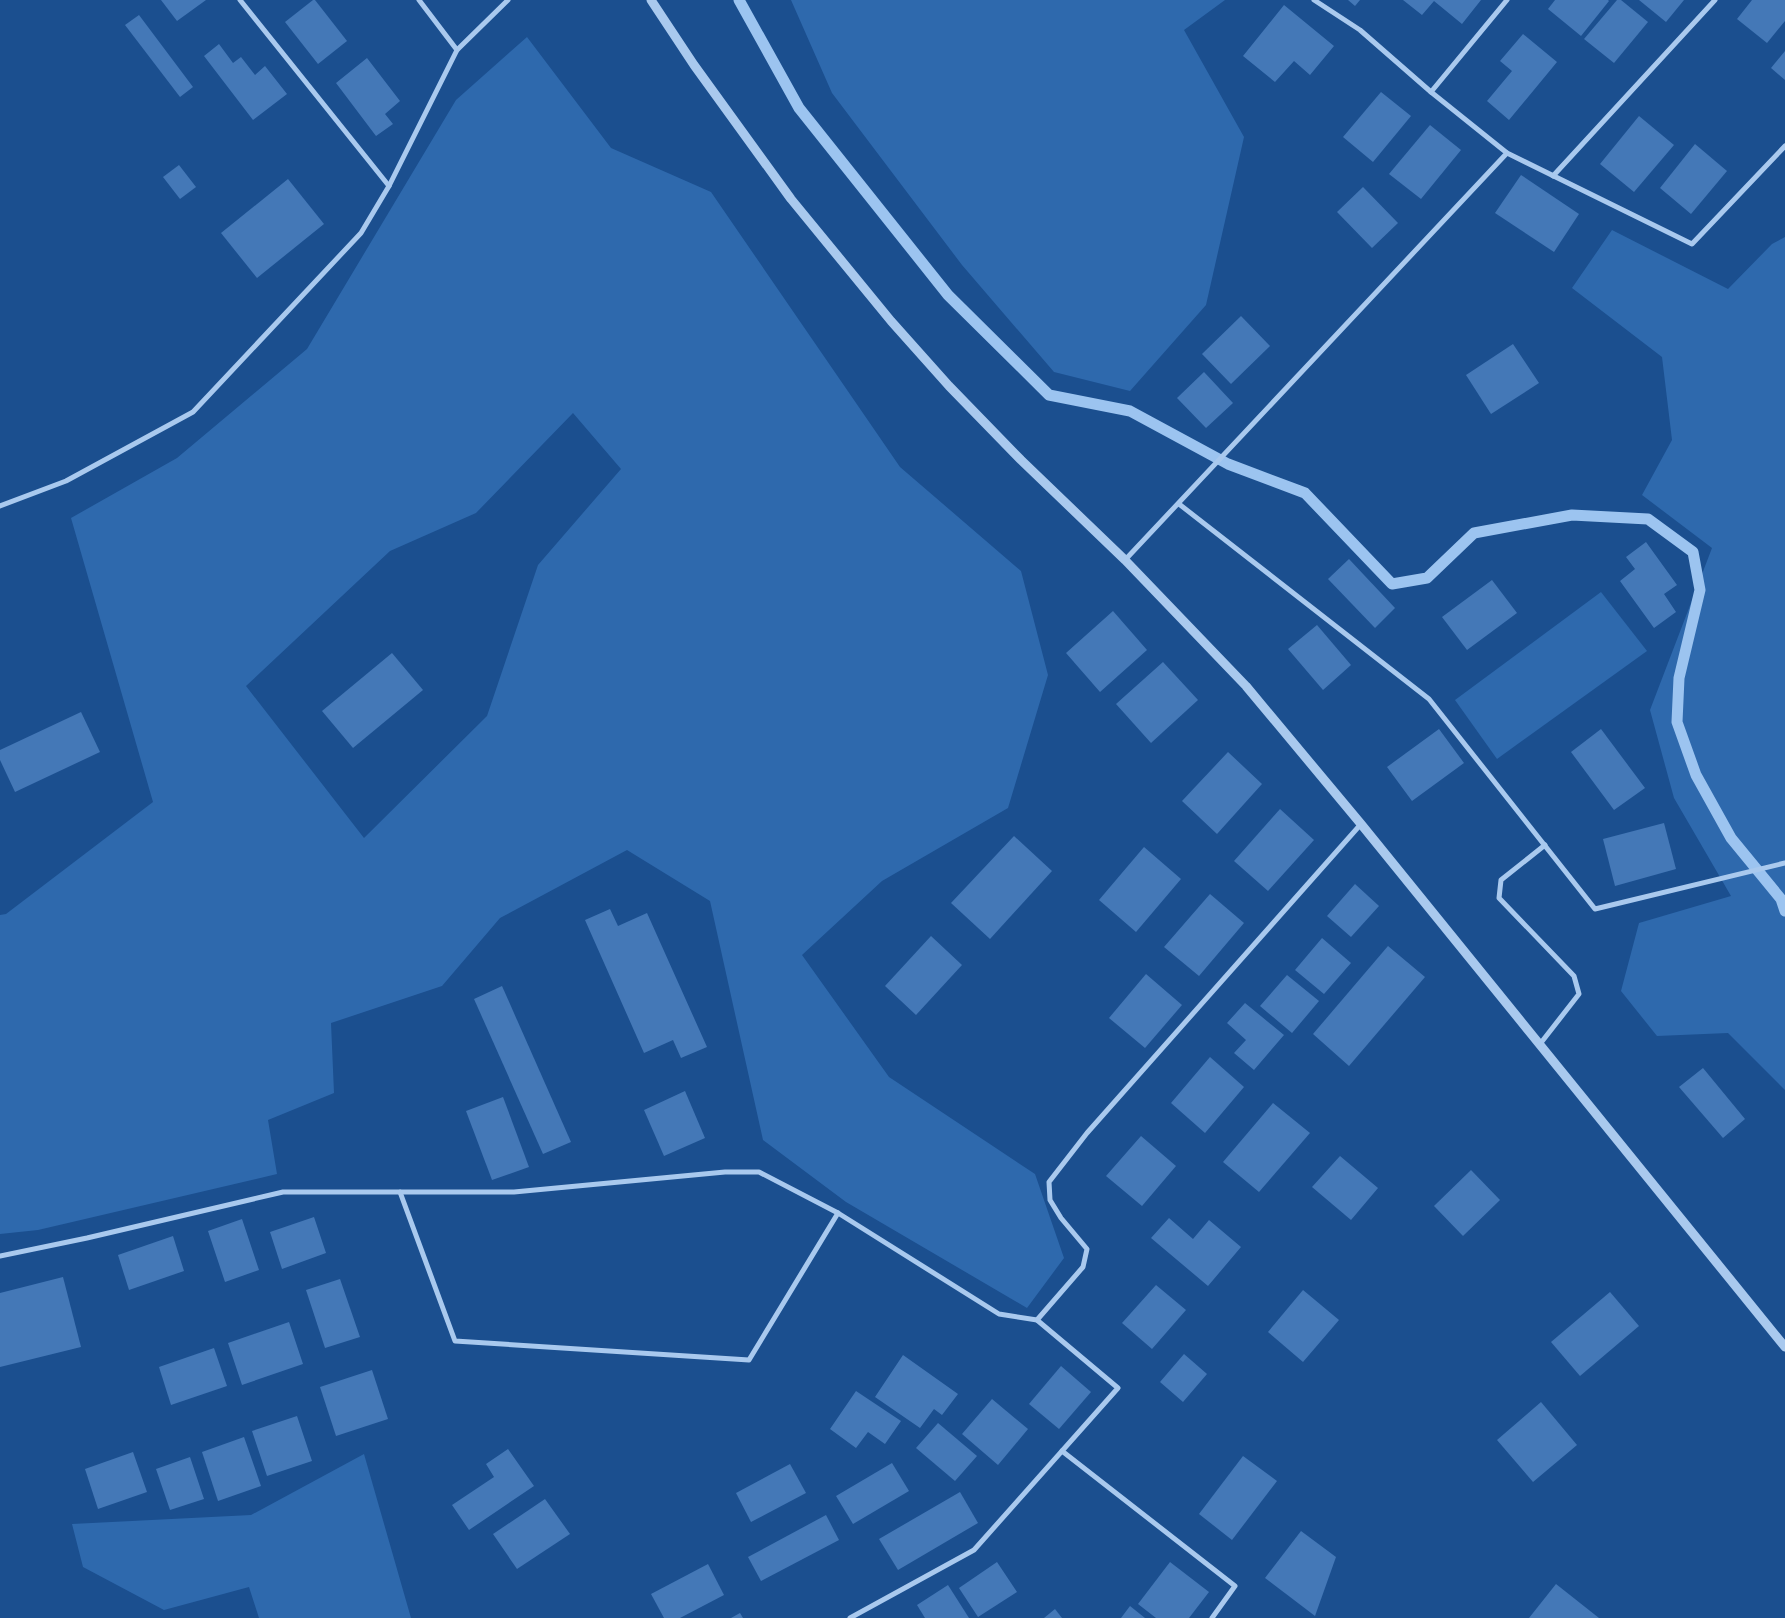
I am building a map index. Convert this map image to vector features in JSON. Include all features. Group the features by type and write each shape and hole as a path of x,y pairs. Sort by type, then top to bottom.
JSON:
{"street":[{"path":"240,0 389,186"},
{"path":"419,0 457,50"},
{"path":"0,506 66,481 193,412 361,233 389,186 457,50 508,0"},
{"path":"652,0 694,65 791,199 891,322 949,386 1021,460 1125,560 1246,686 1361,824 1785,1347"},
{"path":"1314,0 1360,30 1431,92 1507,153 1692,244 1785,146"},
{"path":"1431,92 1507,0"},
{"path":"1553,176 1715,0"},
{"path":"1125,560 1507,153"},
{"path":"1179,504 1429,700 1595,909 1785,863"},
{"path":"1037,1320 1082,1267 1087,1249 1061,1218 1050,1200 1049,1182 1087,1133 1361,824"},
{"path":"1540,1044 1578,994 1574,976 1499,898 1501,880 1545,845"},
{"path":"0,1256 87,1238 283,1192 514,1192 725,1172 759,1172 838,1213 999,1314 1037,1320 1118,1388 974,1550 850,1618"},
{"path":"400,1192 455,1341 749,1360 838,1213"},
{"path":"1062,1451 1235,1586 1212,1618"}],"shaded area":[{"path":"791,0 1225,0 1184,30 1244,137 1206,305 1130,391 1054,372 962,265 832,93"},
{"path":"527,37 611,148 711,192 900,467 1021,571 1048,675 1008,808 882,881 802,955 889,1077 1035,1174 1064,1258 1027,1308 846,1202 763,1140 710,901 627,850 500,918 442,986 331,1023 334,1093 268,1120 277,1174 38,1230 0,1234 0,915 6,914 153,802 71,518 177,458 307,349 456,100","holes":["573,413 621,469 538,565 487,716 364,838 246,686 390,551 476,513"]},
{"path":"1612,230 1728,289 1772,244 1785,237 1785,1090 1728,1033 1657,1036 1621,991 1639,923 1731,896 1674,798 1650,710 1712,548 1642,495 1672,440 1662,357 1572,288"},
{"path":"1601,592 1647,651 1497,759 1455,700"},
{"path":"364,1454 411,1618 259,1618 249,1587 164,1610 83,1567 72,1524 251,1515"}],"building":[{"path":"161,0 206,0 177,21"},
{"path":"315,0 347,41 318,64 285,22"},
{"path":"1348,0 1360,0 1355,6"},
{"path":"1403,0 1481,0 1462,24 1434,1 1422,15"},
{"path":"1555,0 1609,1 1581,36 1548,9"},
{"path":"1617,0 1621,0 1648,22 1614,63 1584,39"},
{"path":"1639,0 1684,0 1666,22"},
{"path":"1752,0 1785,0 1785,21 1767,43 1737,19"},
{"path":"1284,5 1334,46 1310,75 1294,61 1275,82 1243,56"},
{"path":"139,15 193,87 180,97 125,25"},
{"path":"1523,34 1557,62 1509,120 1487,101 1512,71 1500,61"},
{"path":"219,44 233,63 241,57 255,75 265,66 287,94 253,120 204,56"},
{"path":"1785,51 1785,80 1771,68"},
{"path":"367,58 400,101 385,114 393,124 376,136 336,83"},
{"path":"1381,92 1411,116 1373,162 1343,137"},
{"path":"1639,116 1674,145 1634,192 1600,164"},
{"path":"1430,125 1461,150 1421,199 1389,174"},
{"path":"1695,144 1727,171 1691,214 1660,188"},
{"path":"179,165 196,187 180,199 163,177"},
{"path":"1521,175 1579,214 1554,252 1495,213"},
{"path":"288,179 324,224 257,278 221,233"},
{"path":"1363,187 1398,223 1372,248 1337,212"},
{"path":"1241,316 1270,346 1231,384 1202,354"},
{"path":"1513,344 1539,383 1491,414 1466,375"},
{"path":"1204,372 1233,403 1206,428 1177,398"},
{"path":"1646,542 1677,585 1664,594 1676,612 1654,628 1620,581 1635,569 1626,557"},
{"path":"1349,559 1395,608 1375,628 1328,579"},
{"path":"1492,580 1517,613 1467,650 1442,617"},
{"path":"1113,611 1147,650 1100,692 1066,653"},
{"path":"1317,625 1351,665 1323,690 1288,649"},
{"path":"392,653 423,690 353,748 322,711"},
{"path":"1163,662 1198,700 1151,743 1116,704"},
{"path":"81,712 100,752 15,792 0,760 0,750"},
{"path":"1439,729 1464,763 1412,801 1387,767"},
{"path":"1601,729 1645,788 1614,810 1571,752"},
{"path":"1228,752 1262,784 1217,834 1182,801"},
{"path":"1280,809 1314,840 1268,891 1234,861"},
{"path":"1664,823 1676,869 1615,886 1603,839"},
{"path":"1014,836 1052,871 990,939 951,903"},
{"path":"1144,847 1181,879 1136,932 1099,900"},
{"path":"1355,884 1379,906 1351,937 1327,916"},
{"path":"1210,894 1244,923 1199,976 1164,947"},
{"path":"610,909 618,926 647,913 707,1047 681,1058 673,1040 644,1053 585,920"},
{"path":"931,936 962,965 916,1015 885,986"},
{"path":"1322,938 1351,963 1324,994 1295,970"},
{"path":"1388,946 1425,977 1349,1066 1313,1034"},
{"path":"1146,974 1182,1005 1145,1048 1109,1018"},
{"path":"1287,975 1319,1001 1292,1033 1260,1006"},
{"path":"502,986 571,1142 543,1154 474,999"},
{"path":"1245,1003 1284,1035 1254,1070 1234,1053 1246,1040 1227,1023"},
{"path":"1210,1057 1244,1087 1205,1133 1171,1103"},
{"path":"1703,1068 1745,1119 1723,1138 1679,1087"},
{"path":"685,1091 705,1138 664,1156 644,1110"},
{"path":"503,1097 529,1167 492,1180 466,1111"},
{"path":"1273,1103 1310,1133 1259,1192 1223,1162"},
{"path":"1141,1136 1176,1166 1142,1206 1106,1176"},
{"path":"1340,1156 1378,1188 1351,1220 1312,1187"},
{"path":"1471,1170 1500,1200 1463,1236 1434,1206"},
{"path":"314,1217 326,1253 282,1269 270,1232"},
{"path":"1169,1218 1193,1239 1209,1220 1241,1247 1208,1286 1151,1238"},
{"path":"242,1219 259,1270 225,1282 208,1231"},
{"path":"173,1236 184,1271 129,1290 118,1255"},
{"path":"63,1277 81,1347 0,1367 0,1293"},
{"path":"340,1279 360,1337 325,1348 306,1290"},
{"path":"1156,1285 1186,1310 1152,1349 1122,1323"},
{"path":"1303,1290 1339,1320 1303,1362 1268,1332"},
{"path":"1610,1292 1639,1326 1580,1376 1551,1342"},
{"path":"289,1322 303,1364 242,1385 228,1343"},
{"path":"214,1348 227,1386 171,1405 159,1367"},
{"path":"1184,1354 1207,1374 1183,1402 1160,1382"},
{"path":"903,1355 958,1394 942,1415 934,1409 920,1428 875,1397"},
{"path":"1061,1366 1091,1392 1059,1429 1029,1404"},
{"path":"372,1370 388,1419 336,1436 320,1387"},
{"path":"856,1391 901,1421 885,1444 868,1432 856,1448 830,1429"},
{"path":"992,1399 1028,1429 998,1465 962,1434"},
{"path":"1541,1402 1577,1445 1533,1482 1497,1440"},
{"path":"297,1416 312,1461 267,1476 252,1431"},
{"path":"938,1423 977,1456 955,1481 916,1448"},
{"path":"244,1437 261,1486 218,1501 202,1452"},
{"path":"508,1449 534,1486 469,1530 452,1505 494,1477 486,1464"},
{"path":"133,1452 147,1492 98,1509 85,1469"},
{"path":"1243,1456 1277,1481 1232,1540 1199,1514"},
{"path":"190,1457 204,1499 170,1510 156,1469"},
{"path":"892,1463 909,1491 853,1524 836,1496"},
{"path":"790,1464 806,1493 751,1522 736,1493"},
{"path":"960,1492 978,1523 898,1570 879,1539"},
{"path":"545,1499 570,1534 517,1569 493,1534"},
{"path":"826,1515 839,1540 761,1581 748,1557"},
{"path":"1301,1531 1336,1557 1315,1616 1265,1578"},
{"path":"997,1562 1017,1592 978,1617 959,1588"},
{"path":"1170,1562 1209,1592 1189,1618 1156,1618 1138,1604"},
{"path":"708,1564 724,1595 680,1618 664,1618 651,1594"},
{"path":"1556,1584 1599,1618 1529,1618"},
{"path":"948,1585 969,1618 925,1618 917,1605"},
{"path":"1130,1606 1145,1618 1121,1618"},
{"path":"1055,1609 1062,1618 1044,1618"},
{"path":"740,1613 743,1618 731,1618"}],"waterway":[{"path":"739,0 799,108 948,295 1049,395 1130,411 1228,464 1305,493 1392,584 1427,578 1474,533 1572,515 1648,519 1693,552 1700,590 1679,678 1677,722 1696,775 1731,838 1781,899 1785,911"}]}
